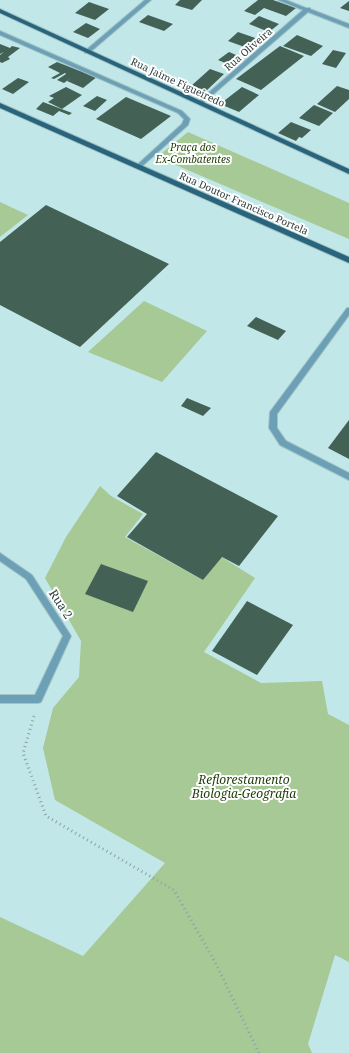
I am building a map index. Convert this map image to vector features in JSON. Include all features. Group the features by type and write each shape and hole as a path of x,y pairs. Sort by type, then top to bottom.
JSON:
{"main road":[{"name":"Rua Jaime Figueiredo","path":"0,11 349,172"},
{"name":"Rua Doutor Francisco Portela","path":"0,105 349,260"}],"street":[{"path":"87,52 148,0"},
{"path":"281,0 308,9 349,26"},
{"name":"Rua Oliveira","path":"200,103 308,9"},
{"path":"0,33 180,112 187,119 185,125 138,167"},
{"path":"349,310 273,414 273,428 283,443 349,477"},
{"name":"Rua 2","path":"0,556 29,577 67,636 38,699"},
{"path":"0,699 38,699"}],"path":[{"path":"38,699 23,753 46,816 174,890 215,962 259,1053"}],"green space":[{"name":"Praça dos Ex-Combatentes","path":"188,132 349,203 349,239 157,157"},
{"path":"0,202 28,215 0,237"},
{"path":"144,301 207,331 162,382 88,352"},
{"name":"Reflorestamento Biologia-Geografia","path":"100,486 111,496 143,514 125,537 203,580 220,556 255,578 204,652 261,683 322,681 328,714 349,725 349,962 335,955 308,1044 312,1053 0,1053 0,917 83,956 165,863 55,800 43,748 53,708 79,677 81,641 45,578 66,537"}],"building":[{"path":"180,0 202,0 192,10 175,5"},
{"path":"258,0 273,0 296,8 286,16 264,8 255,15 244,11"},
{"path":"349,1 349,11 340,8"},
{"path":"89,2 109,9 95,20 75,13"},
{"path":"148,15 173,24 164,31 139,22"},
{"path":"259,16 279,24 269,32 249,24"},
{"path":"86,23 100,29 88,38 73,32"},
{"path":"238,32 261,40 250,49 228,41"},
{"path":"297,35 323,46 311,56 283,46"},
{"path":"0,44 10,48 12,46 20,48 8,57 10,59 2,63 0,62 0,55 4,52 0,54"},
{"path":"280,46 304,56 261,90 236,79"},
{"path":"333,50 346,53 336,68 322,64"},
{"path":"229,52 241,57 230,65 218,60"},
{"path":"57,62 98,76 83,88 67,81 72,77 64,83 57,80 66,74 65,73 54,79 51,78 60,73 48,67"},
{"path":"210,69 224,74 205,92 191,86"},
{"path":"18,78 29,82 13,94 2,89"},
{"path":"337,86 349,90 349,99 335,112 317,104"},
{"path":"66,87 82,95 62,109 48,102 54,98 49,96"},
{"path":"242,87 259,95 239,112 220,104"},
{"path":"97,96 107,100 95,111 83,106"},
{"path":"126,97 171,116 141,139 96,119"},
{"path":"43,102 72,113 69,115 59,111 53,116 36,109"},
{"path":"314,105 333,113 319,126 299,118"},
{"path":"291,122 311,130 302,138 299,137 296,141 278,133"},
{"path":"46,205 169,264 80,347 0,305 0,242"},
{"path":"256,317 286,331 278,340 247,326"},
{"path":"187,398 211,408 203,416 181,406"},
{"path":"349,420 349,459 328,448"},
{"path":"156,452 278,516 239,566 222,557 203,580 127,537 147,514 117,496"},
{"path":"101,564 148,581 133,612 85,594"},
{"path":"247,601 293,625 257,675 212,651"}]}
